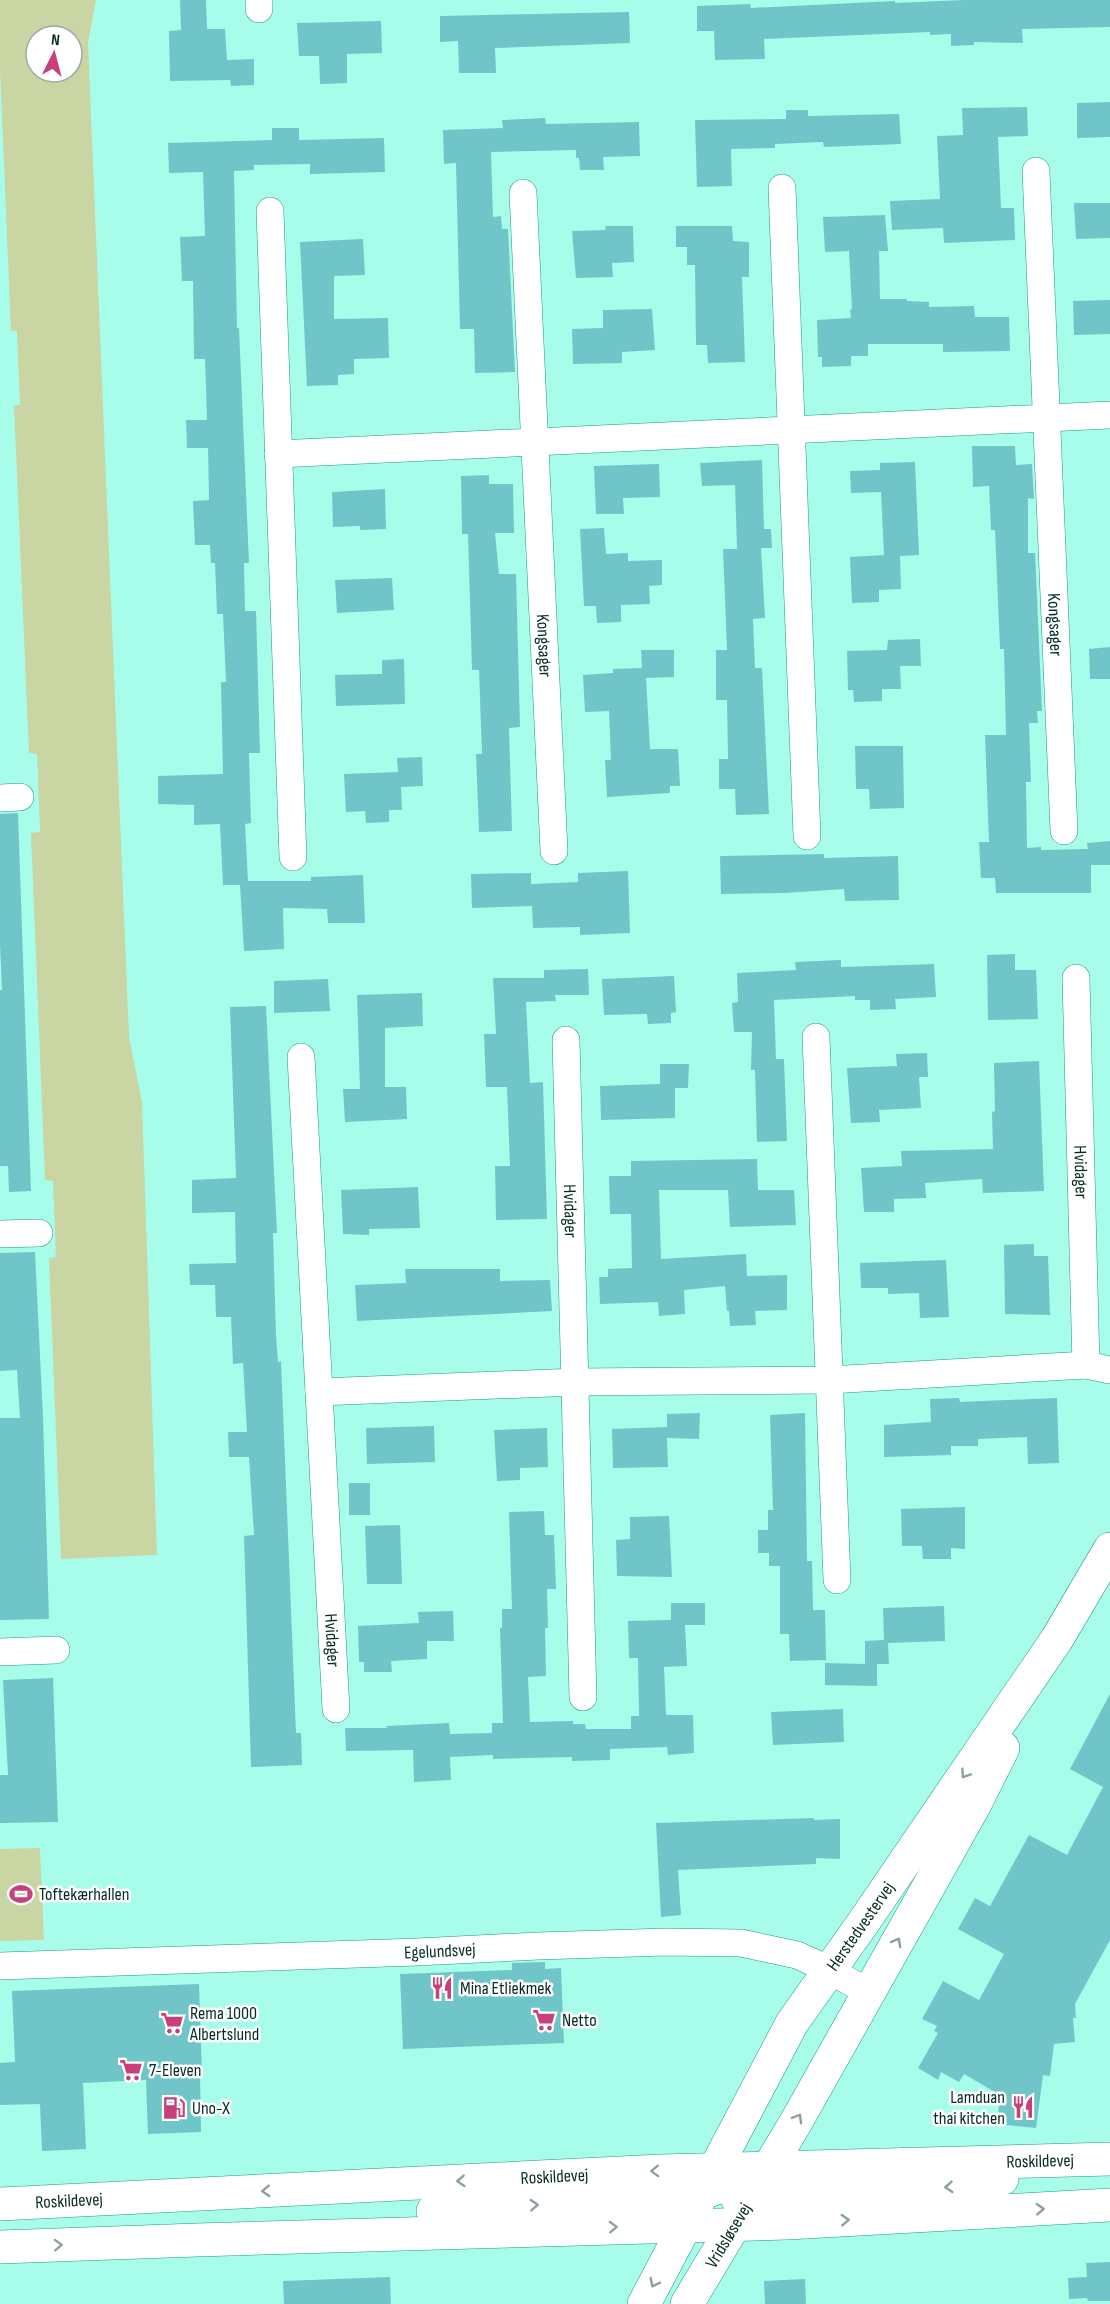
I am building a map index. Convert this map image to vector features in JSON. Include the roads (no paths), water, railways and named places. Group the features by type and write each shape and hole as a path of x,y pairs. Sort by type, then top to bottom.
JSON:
{"main road":[{"name":"Herstedvestervej","path":"685,2225 792,2023 1057,1639 1110,1549"},
{"name":"Herstedvestervej","path":"761,2181 974,1806 1057,1639"},
{"name":"Roskildevej","path":"0,2204 538,2176 761,2181 1110,2160"},
{"path":"205,2240 290,2219 534,2205 644,2202 708,2181"},
{"path":"644,2304 685,2225 761,2181"},
{"name":"Vridsløsevej","path":"687,2304 761,2181"},
{"path":"0,2247 735,2224 1110,2205"}],"street":[{"name":"Kongsager","path":"1036,171 1064,831"},
{"path":"782,188 807,836"},
{"name":"Kongsager","path":"523,193 554,851"},
{"path":"270,211 293,857"},
{"path":"278,454 1110,415"},
{"name":"Hvidager","path":"319,1392 576,1382 829,1380 1098,1368 1076,978"},
{"path":"816,1037 837,1580"},
{"name":"Hvidager","path":"566,1040 583,1697"},
{"name":"Hvidager","path":"301,1057 336,1709"},
{"path":"0,1234 39,1233"},
{"path":"0,1652 56,1650"},
{"name":"Egelundsvej","path":"0,1966 666,1942 741,1943 797,1955 830,1970 869,1993"}],"place":[{"name":"Toftekærhallen","path":"21,1894"},
{"name":"Mina Etliekmek","path":"442,1988"},
{"name":"Netto","path":"544,2020"},
{"name":"Rema 1000 Albertslund","path":"172,2023"},
{"name":"7-Eleven","path":"131,2070"},
{"name":"Lamduan thai kitchen","path":"1023,2107"},
{"name":"Uno-X","path":"174,2108"}]}
